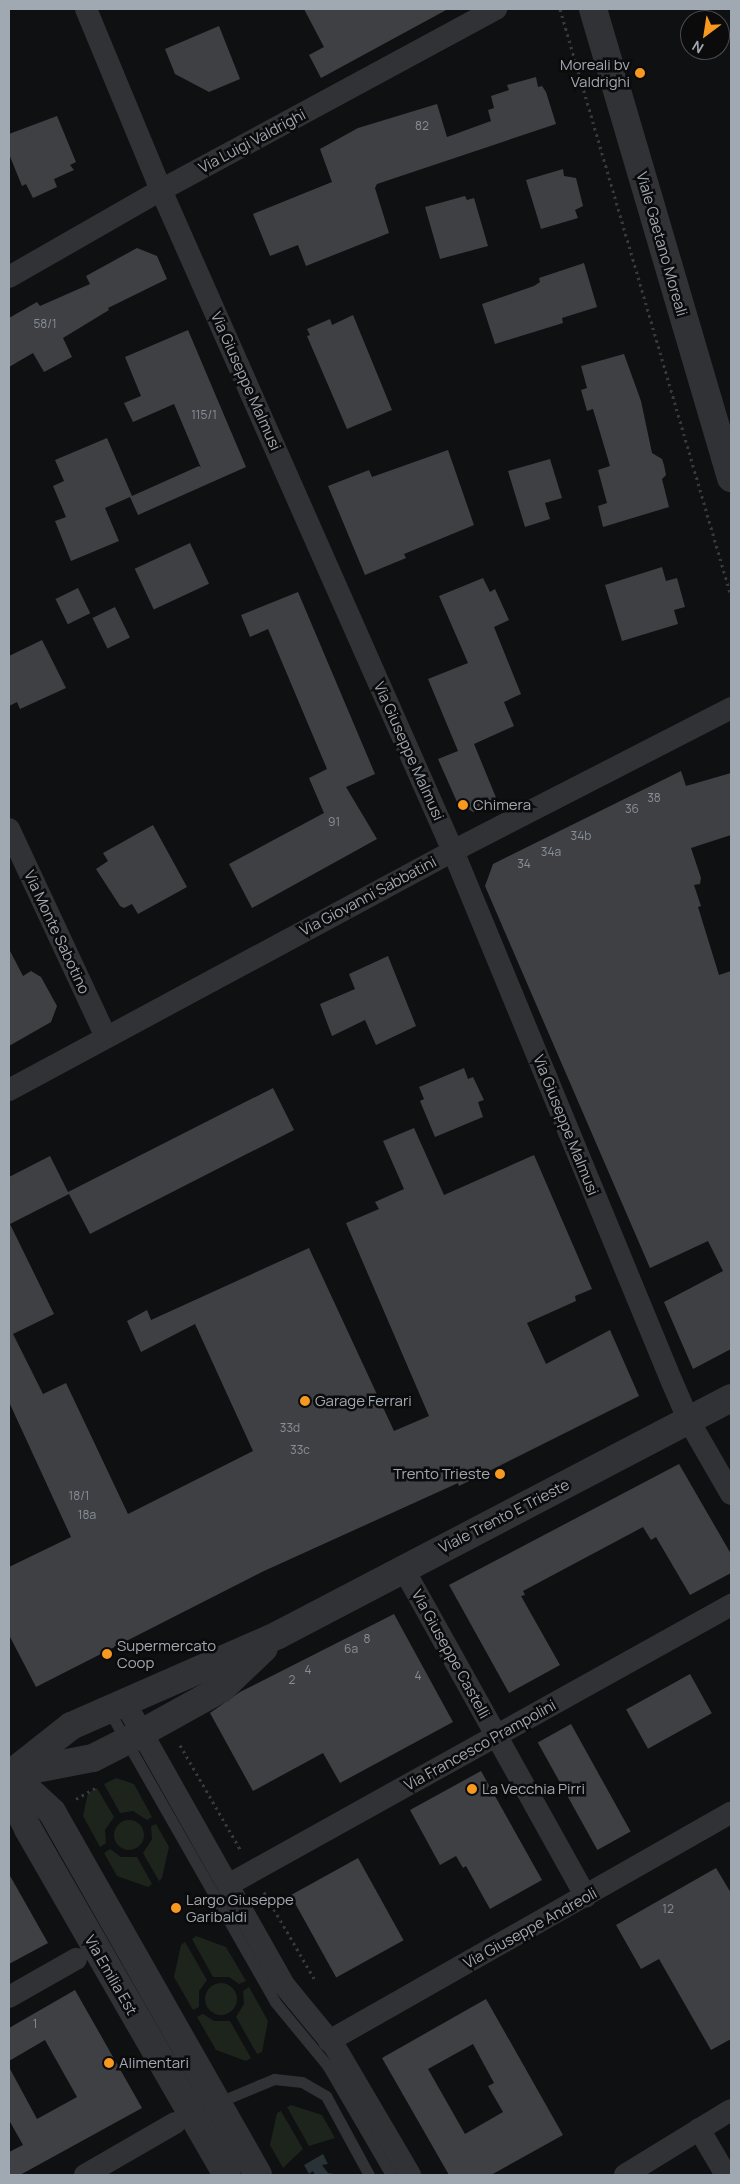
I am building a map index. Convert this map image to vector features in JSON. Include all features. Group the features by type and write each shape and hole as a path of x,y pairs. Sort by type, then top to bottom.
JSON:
{"street":[{"name":"Via Giuseppe Malmusi","path":"86,9 161,190 453,851 690,1421 731,1494"},
{"name":"Via Luigi Valdrighi","path":"9,277 161,190 496,9"},
{"name":"Viale Gaetano Moreali","path":"593,9 731,478"},
{"name":"Via Giovanni Sabbatini","path":"9,1090 105,1035 453,851 731,708"},
{"name":"Via Monte Sabotino","path":"9,829 105,1035"},
{"name":"Viale Trento E Trieste","path":"9,1773 71,1726 278,1635 731,1398"},
{"name":"Via Giuseppe Castelli","path":"403,1568 586,1897"},
{"name":"Via Francesco Prampolini","path":"228,1884 731,1604"},
{"name":"Viale Trento E Trieste","path":"9,1773 93,1758 135,1737 221,1688 278,1635"},
{"path":"116,1705 228,1884 284,1985 329,2040 410,2175"},
{"path":"9,1773 52,1812 219,2102 258,2175"},
{"name":"Via Emilia Est","path":"9,1773 21,1815 28,1829 226,2175"},
{"name":"Via Giuseppe Andreoli","path":"329,2040 586,1897 731,1813"},
{"path":"9,1997 76,1959"},
{"path":"625,2175 731,2110"},
{"path":"86,2175 174,2123"},
{"path":"699,2129 726,2175"}],"lane":[{"path":"135,1737 275,2002 326,2065 391,2175"},
{"path":"219,2102 274,2079 302,2082 326,2096 369,2175"}],"path":[{"path":"560,9 731,596"}],"shaded area":[{"path":"116,1778 134,1784 152,1817 147,1820 133,1811 120,1813 104,1784"},
{"path":"97,1788 114,1817 105,1830 106,1843 100,1847 83,1816 88,1793"},
{"path":"129,1820 140,1824 144,1835 140,1846 129,1850 118,1846 114,1835 118,1824"},
{"path":"156,1824 169,1847 162,1878 159,1881 143,1853 152,1839 151,1826"},
{"path":"110,1849 121,1857 137,1857 152,1884 148,1887 117,1876 104,1853"},
{"path":"196,1936 226,1947 246,1981 239,1984 229,1977 213,1977 192,1939"},
{"path":"185,1942 207,1980 199,1991 199,2007 193,2010 174,1977 181,1945"},
{"path":"221,1983 232,1988 237,1999 232,2010 221,2015 210,2010 205,1999 210,1988"},
{"path":"249,1987 268,2021 262,2052 257,2054 236,2017 244,2004 243,1991"},
{"path":"203,2014 214,2021 230,2021 251,2058 246,2061 216,2050 197,2017"},
{"path":"291,2105 322,2115 335,2138 309,2146 287,2107"},
{"path":"281,2111 303,2149 283,2168 270,2145 277,2113"},
{"path":"323,2154 328,2164 322,2165 328,2173 339,2175 315,2175 313,2171 309,2174 304,2165"}],"building":[{"path":"304,9 448,9 321,78 309,55 324,47"},
{"path":"219,26 240,79 209,92 175,74 165,49"},
{"path":"536,77 538,87 542,86 546,92 556,124 377,184 375,188 389,233 306,266 298,245 270,256 253,214 332,182 320,149 358,128 437,104 447,137 491,121 488,110 494,108 491,96 509,90 507,85"},
{"path":"57,116 76,162 70,165 74,170 54,179 57,187 33,198 26,184 22,186 9,154 9,134"},
{"path":"563,169 564,176 576,178 583,206 575,210 578,218 541,229 526,180"},
{"path":"465,196 467,200 474,198 488,246 440,259 425,207"},
{"path":"137,248 157,256 167,279 108,308 109,310 63,338 72,357 44,372 33,353 9,367 9,318 37,302 40,306 90,284 86,276"},
{"path":"584,263 597,307 562,318 563,323 495,344 482,304 534,286 540,282 539,278"},
{"path":"353,315 392,410 347,429 307,336 310,335 307,329 330,319 332,325"},
{"path":"188,330 246,467 138,515 130,497 105,508 119,541 71,561 55,521 66,517 53,486 64,481 55,460 107,438 132,496 199,466 201,468 174,404 133,422 124,403 141,396 125,357"},
{"path":"624,354 641,401 652,453 662,459 664,465 666,475 662,479 669,507 603,527 598,506 607,503 598,470 610,466 593,409 587,411 581,390 587,388 581,366"},
{"path":"448,450 474,525 404,554 406,558 365,575 328,486 369,470 372,477"},
{"path":"550,459 562,498 545,503 550,519 525,527 508,471"},
{"path":"190,543 209,584 154,610 135,569"},
{"path":"662,567 666,581 677,578 685,607 674,610 678,624 622,641 605,585"},
{"path":"483,578 490,592 495,589 509,620 494,627 521,694 504,702 514,726 474,744 497,800 473,812 457,802 438,759 458,751 428,679 468,663 439,596"},
{"path":"78,588 90,613 68,624 56,599"},
{"path":"298,592 375,774 346,787 377,839 252,908 229,864 324,813 309,778 327,769 268,629 250,637 241,615"},
{"path":"115,607 130,638 107,649 93,618"},
{"path":"42,640 66,688 20,709 17,702 9,706 9,656"},
{"path":"681,771 686,786 731,773 731,835 691,848 701,878 700,884 694,885 701,906 698,907 719,975 731,971 731,1349 693,1369 664,1302 723,1271 708,1241 650,1268 485,886 493,864"},
{"path":"153,825 187,887 138,914 132,904 124,908 120,906 96,869 108,861 103,853"},
{"path":"9,949 23,976 31,971 41,977 57,1006 51,1022 9,1046"},
{"path":"388,956 416,1026 376,1045 365,1020 332,1036 320,1004 355,989 349,974"},
{"path":"464,1068 468,1079 473,1077 484,1100 478,1102 483,1117 435,1137 420,1101 424,1099 419,1087"},
{"path":"273,1088 294,1130 90,1234 69,1194 10,1224 54,1314 13,1334 43,1394 66,1383 128,1514 253,1451 195,1324 141,1352 127,1321 147,1310 151,1320 309,1248 394,1431 429,1416 346,1223 379,1209 375,1202 404,1189 383,1141 414,1128 444,1195 534,1155 592,1289 575,1296 576,1301 527,1323 546,1364 610,1330 639,1396 459,1486 458,1483 264,1571 36,1687 9,1635 9,1567 71,1537 9,1402 9,1177 50,1156 68,1192"},
{"path":"679,1464 731,1554 731,1573 690,1595 656,1537 651,1540 643,1527 523,1591 525,1595 521,1596 560,1665 509,1693 449,1585"},
{"path":"394,1614 453,1722 340,1783 323,1753 253,1791 210,1713 240,1692"},
{"path":"690,1674 712,1713 648,1749 626,1709"},
{"path":"571,1724 631,1832 597,1850 538,1742"},
{"path":"481,1771 542,1880 490,1909 466,1866 463,1868 456,1856 440,1865 410,1810"},
{"path":"358,1858 404,1940 336,1978 291,1895"},
{"path":"716,1868 731,1893 731,2039 711,2050 659,1959 641,1969 616,1925"},
{"path":"9,1874 48,1943 9,1964"},
{"path":"75,1990 142,2108 20,2175 9,2175 9,2152 23,2145 9,2120 9,2067 37,2119 77,2097 45,2040 9,2061 9,2028"},
{"path":"486,1999 563,2135 491,2175 449,2175 382,2058","holes":["473,2044 494,2083 488,2086 503,2112 465,2134 428,2069"]}],"place":[{"name":"Moreali bv Valdrighi","path":"640,73"},
{"name":"Chimera","path":"463,805"},
{"name":"Garage Ferrari","path":"305,1401"},
{"name":"Trento Trieste","path":"500,1474"},
{"name":"Supermercato Coop","path":"107,1654"},
{"name":"La Vecchia Pirri","path":"472,1789"},
{"name":"Largo Giuseppe Garibaldi","path":"176,1908"},
{"name":"Alimentari","path":"109,2063"}]}
